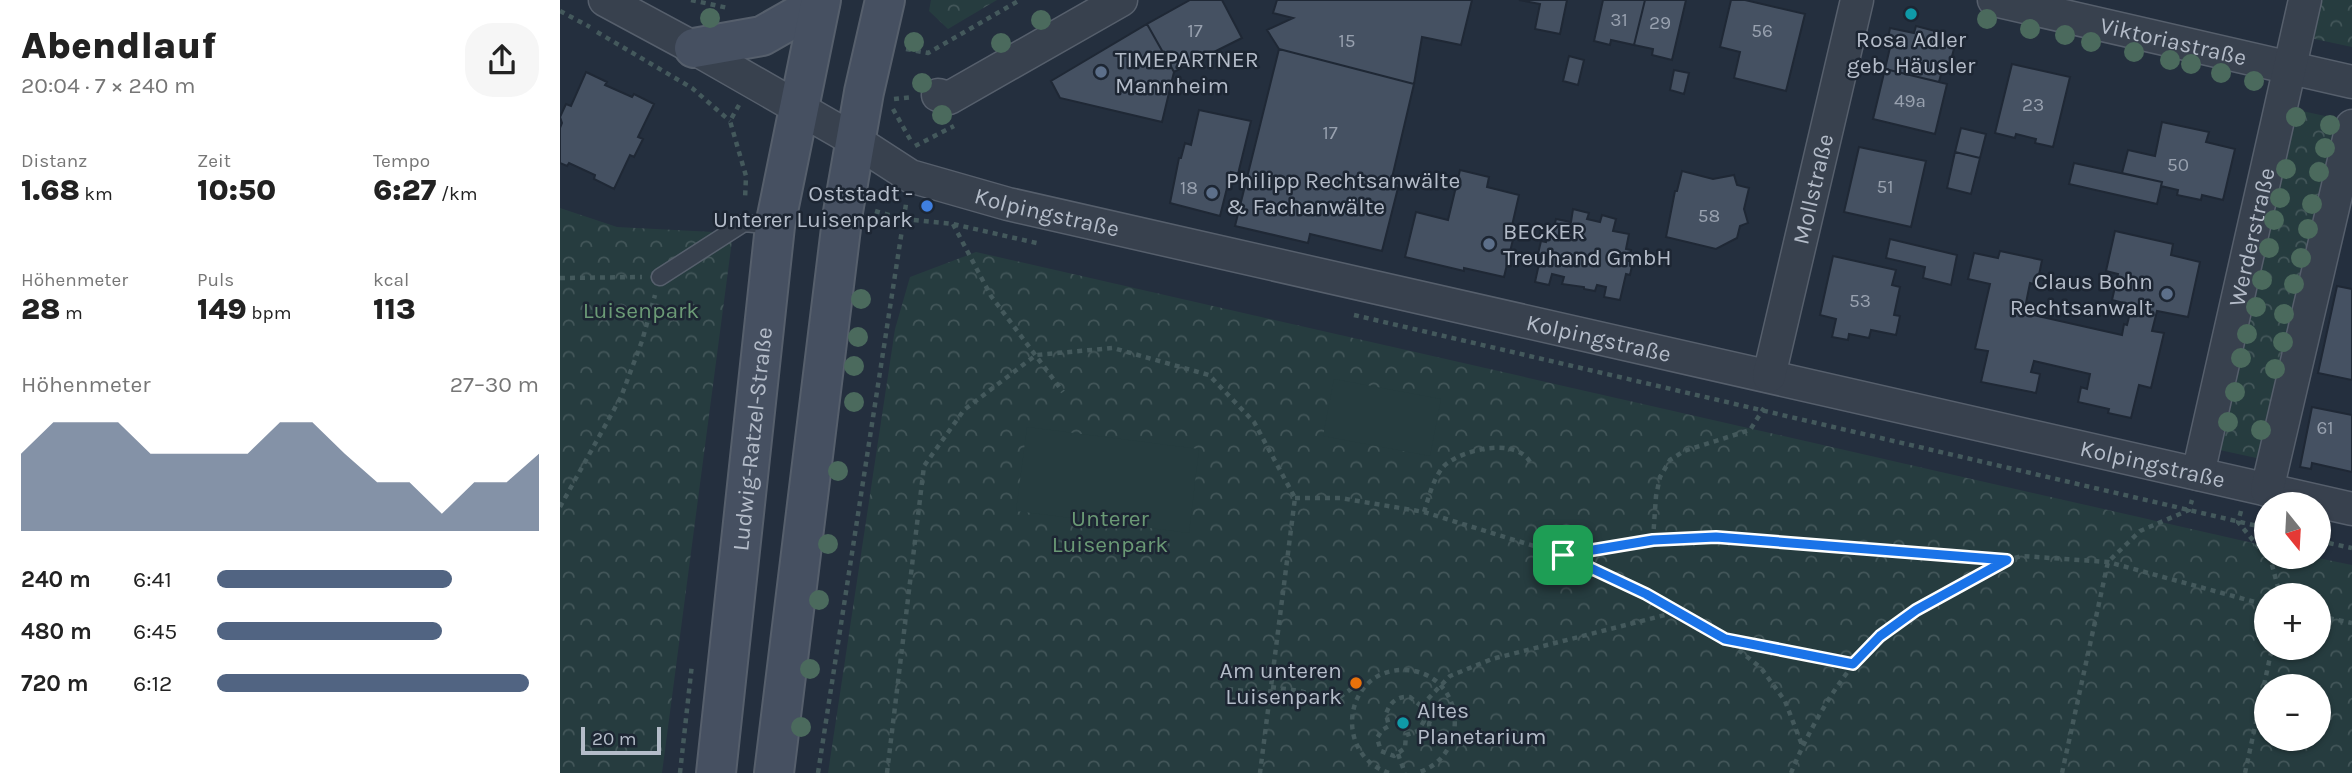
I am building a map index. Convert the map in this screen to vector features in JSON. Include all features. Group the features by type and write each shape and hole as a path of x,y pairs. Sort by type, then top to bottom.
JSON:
{"street":[{"name":"Kolpingstraße","path":"605,0 856,141 910,176 1008,204 2352,509"},
{"path":"774,773 843,212 864,92 885,0"},
{"path":"938,95 949,98 1121,0"},
{"name":"Mollstraße","path":"1769,376 1857,0"},
{"name":"Viktoriastraße","path":"1994,0 2352,82"},
{"name":"Werderstraße","path":"2198,474 2305,0"},
{"path":"694,48 762,36 820,2"},
{"name":"Ludwig-Ratzel-Straße","path":"716,773 775,226 820,2"},
{"path":"2267,490 2352,125"}],"lane":[{"path":"660,277 744,223 775,226"}],"path":[{"path":"900,48 928,53 1020,0"},
{"path":"560,11 692,88 730,121"},
{"path":"818,773 903,219 953,224 1048,246"},
{"path":"953,224 991,296 1063,392"},
{"path":"560,278 660,277 642,341 621,397 560,507"},
{"path":"1346,313 2254,525"},
{"path":"887,773 924,466 964,410 1036,355 1113,348 1209,375 1254,422 1295,498 1260,773"},
{"path":"1653,540 1660,477 1670,460 1684,451 1750,430"},
{"path":"1424,512 1436,477 1445,465 1463,455 1486,448 1509,448 1526,455 1530,462"},
{"path":"1295,498 1340,498 1424,512 1563,555 1646,594 1725,639 1761,668 1785,701 1802,745"},
{"path":"2062,773 2108,562 2140,531 2189,510"},
{"path":"2238,522 2254,541"},
{"path":"1563,555 1653,540 1716,537 2007,560"},
{"path":"2331,544 2352,548"},
{"path":"1791,773 1802,745 1853,664 1880,636 1916,610 2007,560 2022,556 2108,562 2254,602"},
{"path":"1421,706 1450,676 1492,659 1676,612"},
{"path":"2331,619 2352,623"},
{"path":"1725,639 1853,664"},
{"path":"2245,773 2269,660"},
{"path":"1389,773 1370,763 1360,753 1353,736 1352,712 1361,692 1373,681 1389,673 1404,670 1420,673 1440,686 1455,715 1454,737 1447,752 1434,765 1416,773"},
{"path":"1270,687 1300,691 1322,698 1340,697 1358,684"},
{"path":"1228,689 1270,694"},
{"path":"1454,737 1435,736 1430,729 1427,721 1421,706 1416,700 1404,697 1397,698 1388,708 1386,714 1389,726 1379,733 1377,743 1385,754 1398,754 1405,748 1406,735 1418,731 1427,721 1433,716 1441,712 1455,715"},
{"path":"1398,754 1405,773"}],"green space":[{"path":"931,0 997,0 948,29 929,11"},
{"path":"2318,0 2352,0 2352,47 2310,38"},
{"path":"2293,109 2339,119 2261,459 2215,449"},
{"name":"Luisenpark","path":"560,208 617,227 733,233 662,773 560,773"},
{"name":"Unterer Luisenpark","path":"976,252 2254,543 2254,569 2331,569 2331,561 2352,565 2352,773 828,773 895,329 910,277"},
{"path":"1334,379 1441,399 1430,456 1323,436"},
{"path":"1027,427 1199,449 1189,533 1016,511"}],"building":[{"path":"1190,0 1222,0 1242,38 1174,72 1147,24"},
{"path":"1277,0 1472,0 1461,45 1422,37 1414,84 1279,49 1267,30 1293,18 1273,13"},
{"path":"1519,0 1567,0 1560,34 1535,29 1540,4"},
{"path":"1603,0 1645,0 1634,45 1611,40 1610,45 1594,41"},
{"path":"1645,0 1686,0 1672,60 1652,55 1653,49 1634,45"},
{"path":"1731,0 1745,0 1805,14 1786,91 1734,78 1740,52 1720,47"},
{"path":"1147,24 1174,72 1162,122 1060,98 1051,81"},
{"path":"1916,26 1939,32 1938,37 1956,41 1950,64 1944,63 1939,82 1885,69 1892,39 1888,38 1890,28 1914,33"},
{"path":"1279,49 1414,84 1391,182 1399,184 1382,251 1310,234 1308,243 1235,226"},
{"path":"1569,56 1584,60 1578,85 1563,81"},
{"path":"2012,64 2070,77 2053,147 2035,143 2036,139 2016,134 2015,138 1995,133"},
{"path":"1885,69 1947,84 1935,134 1873,119"},
{"path":"1674,70 1689,73 1684,94 1670,90"},
{"path":"586,72 607,82 605,85 654,104 638,137 643,139 634,157 630,155 614,189 594,179 595,175 569,163 567,166 560,163 560,117 566,104 571,106"},
{"path":"1199,110 1251,121 1238,174 1231,172 1220,216 1170,203 1179,158 1185,143 1191,145"},
{"path":"2162,122 2209,132 2206,142 2235,149 2223,200 2202,195 2201,200 2177,195 2178,190 2161,186 2162,182 2122,173 2128,150 2155,156"},
{"path":"1961,128 1986,134 1980,158 1955,152"},
{"path":"1859,147 1926,161 1911,227 1844,212"},
{"path":"1955,152 1980,158 1971,194 1947,188"},
{"path":"2074,163 2162,182 2157,204 2069,184"},
{"path":"1460,170 1489,177 1487,187 1519,195 1511,230 1515,231 1504,277 1405,257 1416,212 1448,220"},
{"path":"1682,171 1713,179 1734,175 1737,185 1749,188 1744,209 1748,223 1740,226 1737,238 1716,249 1666,237"},
{"path":"1573,209 1589,213 1587,219 1600,222 1602,215 1616,219 1613,231 1629,234 1626,249 1631,250 1629,261 1633,261 1630,275 1626,274 1620,300 1604,297 1606,287 1597,285 1595,291 1562,284 1564,277 1552,274 1549,285 1535,282 1541,241 1546,242 1556,219 1571,222"},
{"path":"2115,231 2173,244 2171,255 2200,262 2188,317 2157,311 2152,331 2164,333 2151,388 2139,385 2131,418 2108,413 2109,409 2078,402 2081,387 2087,389 2090,374 2034,361 2031,372 2040,374 2036,393 1981,382 1988,351 1975,349 1990,284 1968,279 1974,253 1998,258 2000,251 2042,260 2037,285 2030,283 2024,313 2122,335 2132,305 2112,300 2118,274 2106,271"},
{"path":"1890,239 1957,255 1951,285 1923,278 1925,267 1886,258"},
{"path":"1833,256 1896,270 1892,285 1900,287 1894,315 1900,316 1896,335 1871,330 1869,338 1849,334 1848,340 1832,337 1836,319 1820,315"},
{"path":"2337,286 2352,289 2352,380 2318,373"},
{"path":"2312,407 2352,415 2352,472 2312,463 2311,469 2300,467"}],"place":[{"name":"Rosa Adler geb. Häusler","path":"1911,14"},
{"name":"TIMEPARTNER Mannheim","path":"1101,72"},
{"name":"Philipp Rechtsanwälte & Fachanwälte","path":"1212,193"},
{"name":"Oststadt - Unterer Luisenpark","path":"927,206"},
{"name":"BECKER Treuhand GmbH","path":"1489,244"},
{"name":"Claus Bohn Rechtsanwalt","path":"2167,294"},
{"name":"Am unteren Luisenpark","path":"1356,683"},
{"name":"Altes Planetarium","path":"1403,723"}],"route":[{"path":"1716,537 2007,560 1916,610 1880,636 1853,664 1725,639 1646,594 1563,555 1653,540 1716,537"}]}
